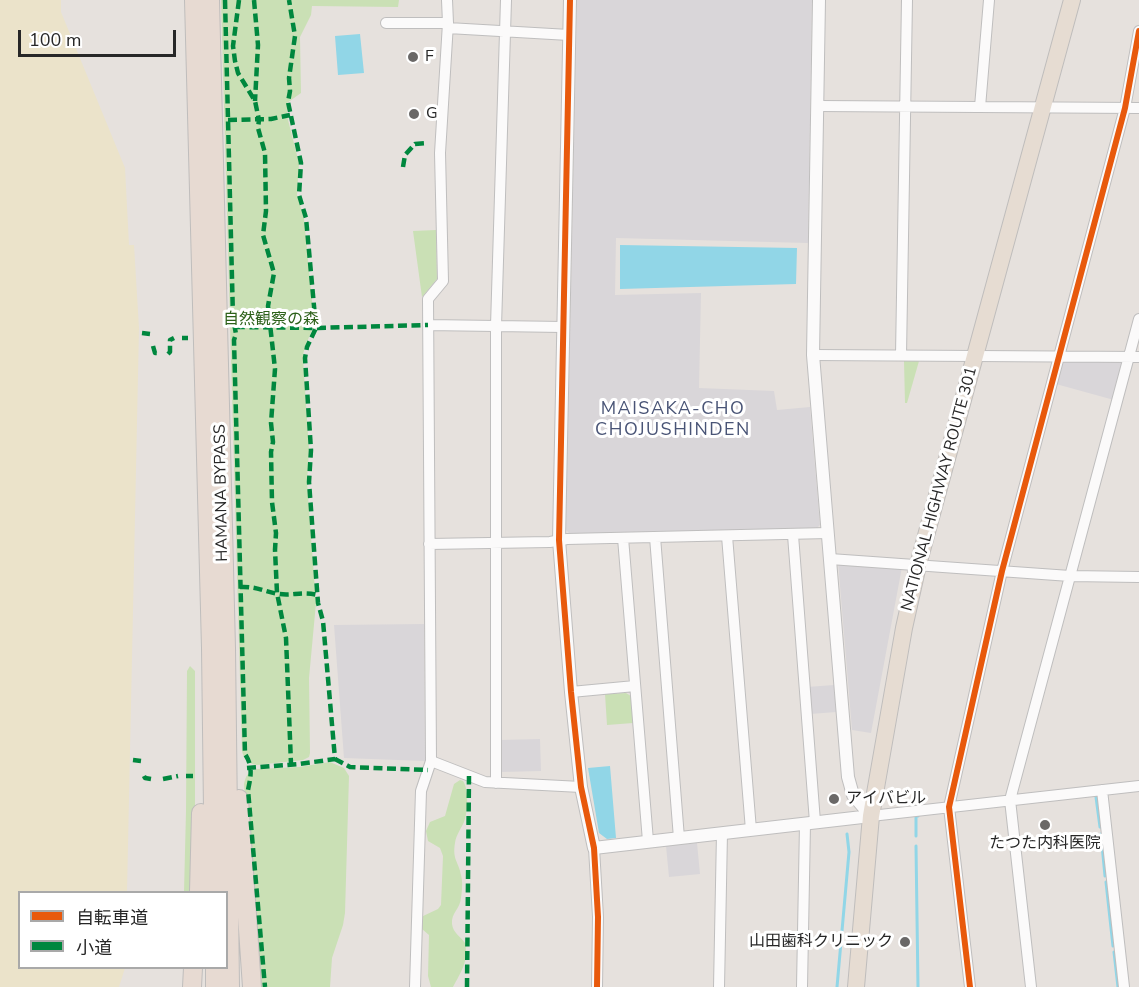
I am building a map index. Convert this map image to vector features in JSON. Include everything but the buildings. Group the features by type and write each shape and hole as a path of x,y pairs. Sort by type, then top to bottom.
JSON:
{"highway":[{"name":"HAMANA BYPASS","path":"194,0 227,891"},
{"name":"HAMANA BYPASS","path":"210,0 219,648 214,891"},
{"name":"NATIONAL HIGHWAY ROUTE 301","path":"856,987 871,816 904,627 918,565 1072,0"},
{"path":"199,891 219,648"},
{"path":"219,648 246,875 252,987"},
{"name":"HAMANA BYPASS","path":"228,925 230,987"},
{"path":"192,987 194,969"},
{"path":"214,969 215,987"}],"street":[{"path":"415,987 421,791 431,761 428,299 443,281 440,153 448,25 447,0"},
{"path":"496,783 496,326 506,0"},
{"path":"570,0 559,540 581,787 594,848 598,917 597,987"},
{"path":"819,0 813,355 848,777 853,795 871,816"},
{"path":"901,356 907,0"},
{"path":"980,107 989,0"},
{"path":"386,23 448,25 569,35"},
{"path":"970,987 949,807 1002,571 1125,108 1139,31"},
{"path":"818,106 1139,108"},
{"path":"1031,987 1010,800 1070,576 1134,357 1139,319"},
{"path":"428,325 563,327"},
{"path":"813,355 1134,357"},
{"path":"429,544 828,533"},
{"path":"793,535 810,823 802,987"},
{"path":"727,536 751,830"},
{"path":"655,537 679,838"},
{"path":"623,538 648,841"},
{"path":"830,560 1070,576 1139,577"},
{"path":"571,692 635,686"},
{"path":"431,761 479,780 496,783 581,787"},
{"path":"594,848 1139,786"},
{"path":"1102,790 1124,987"},
{"path":"719,987 722,833"}],"shaded area":[{"path":"577,0 812,0 808,243 616,238 615,295 701,293 699,388 774,391 777,410 810,407 820,525 816,529 570,534 566,530"},
{"path":"1062,362 1124,362 1114,400 1056,384"},
{"path":"838,562 902,567 871,733 852,730"},
{"path":"424,624 425,761 344,758 334,625"},
{"path":"834,685 836,712 810,714 807,687"},
{"path":"540,739 541,771 500,772 500,740"},
{"path":"697,843 700,874 669,877 666,846"}],"green space":[{"name":"自然観察の森","path":"221,0 399,0 398,7 312,6 311,15 300,37 301,93 287,103 287,116 299,163 297,195 304,219 314,321 303,358 309,450 307,482 316,603 309,678 310,753 309,757 303,760 257,765 246,761 242,751"},
{"path":"436,230 437,279 422,297 413,231"},
{"path":"904,361 919,361 907,403 905,403"},
{"path":"190,666 195,671 195,811 192,891 184,891 187,671"},
{"path":"626,693 631,696 633,723 607,725 605,694"},
{"path":"330,762 344,768 349,776 345,913 332,958 330,987 259,987 244,784 249,773 257,769 299,767"},
{"path":"460,780 465,785 467,807 464,822 455,843 454,853 462,878 462,887 460,902 452,924 455,932 465,943 466,955 464,966 453,987 431,987 428,976 429,935 422,929 421,917 438,909 441,905 443,856 440,848 428,841 426,831 430,822 445,816 454,784"}],"sand":[{"path":"0,0 61,0 61,12 125,168 129,245 134,245 139,328 127,891 18,891 18,969 125,969 119,987 0,987"}],"water":[{"path":"360,34 364,73 338,75 335,36"},
{"path":"620,245 797,248 796,284 620,289"},
{"path":"610,766 616,838 607,839 599,833 588,768"}],"waterway":[{"path":"1096,797 1100,827"},
{"path":"916,836 916,816 918,816"},
{"path":"837,987 849,852 847,834"},
{"path":"1101,834 1105,876"},
{"path":"916,846 918,987"},
{"path":"1106,882 1113,946"},
{"path":"1114,952 1118,987"}],"marked path":[{"path":"225,0 233,318 236,334 234,340 245,754 251,771 248,790 265,987"},
{"path":"239,0 233,46 238,73 255,101 259,120 258,128 265,153 266,211 263,235 274,273 268,306 275,369 271,423 272,502 276,533 277,593 286,638 291,764"},
{"path":"254,0 258,45 255,101"},
{"path":"247,768 335,759 323,621 318,603 309,482 311,450 305,358 307,347 316,328 306,218 299,195 301,163 288,102 295,36 289,0"},
{"path":"228,120 271,119 290,115"},
{"path":"403,167 405,155 415,144 428,143"},
{"path":"236,327 316,328 428,325"},
{"path":"142,333 150,334"},
{"path":"168,354 170,340 174,338"},
{"path":"182,338 188,338"},
{"path":"153,346 155,353 159,353"},
{"path":"240,587 256,588 279,594 318,595"},
{"path":"335,759 350,767 428,770"},
{"path":"133,760 141,761"},
{"path":"144,776 151,779"},
{"path":"163,779 178,776"},
{"path":"186,776 193,776"},
{"path":"467,987 469,776"}],"cycle path":[{"path":"570,0 559,540 581,787 594,848 598,917 597,987"},
{"path":"970,987 949,807 1002,571 1125,108 1139,31"}],"place":[{"name":"F","path":"413,57"},
{"name":"G","path":"414,114"},
{"name":"アイバビル","path":"834,799"},
{"name":"たつた内科医院","path":"1045,825"},
{"name":"山田歯科クリニック","path":"905,942"}],"district":[{"name":"MAISAKA-CHO CHOJUSHINDEN","path":"673,420"}]}
